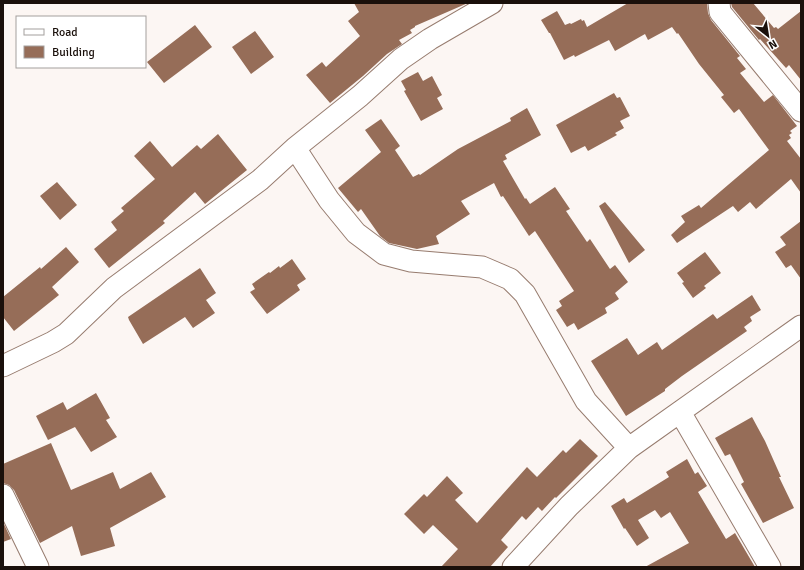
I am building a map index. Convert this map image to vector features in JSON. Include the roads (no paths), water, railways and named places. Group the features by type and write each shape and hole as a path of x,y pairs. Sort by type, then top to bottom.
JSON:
{"street":[{"path":"3,366 53,342 66,334 114,288 260,180 295,148 360,96 401,59 430,39 492,3"},
{"path":"719,3 720,12 801,111"},
{"path":"295,148 329,200 356,233 384,254 411,261 482,267 510,279 525,294 586,401 628,448"},
{"path":"513,567 569,506 628,448 801,326"},
{"path":"680,412 770,567"},
{"path":"3,495 38,567"}]}
